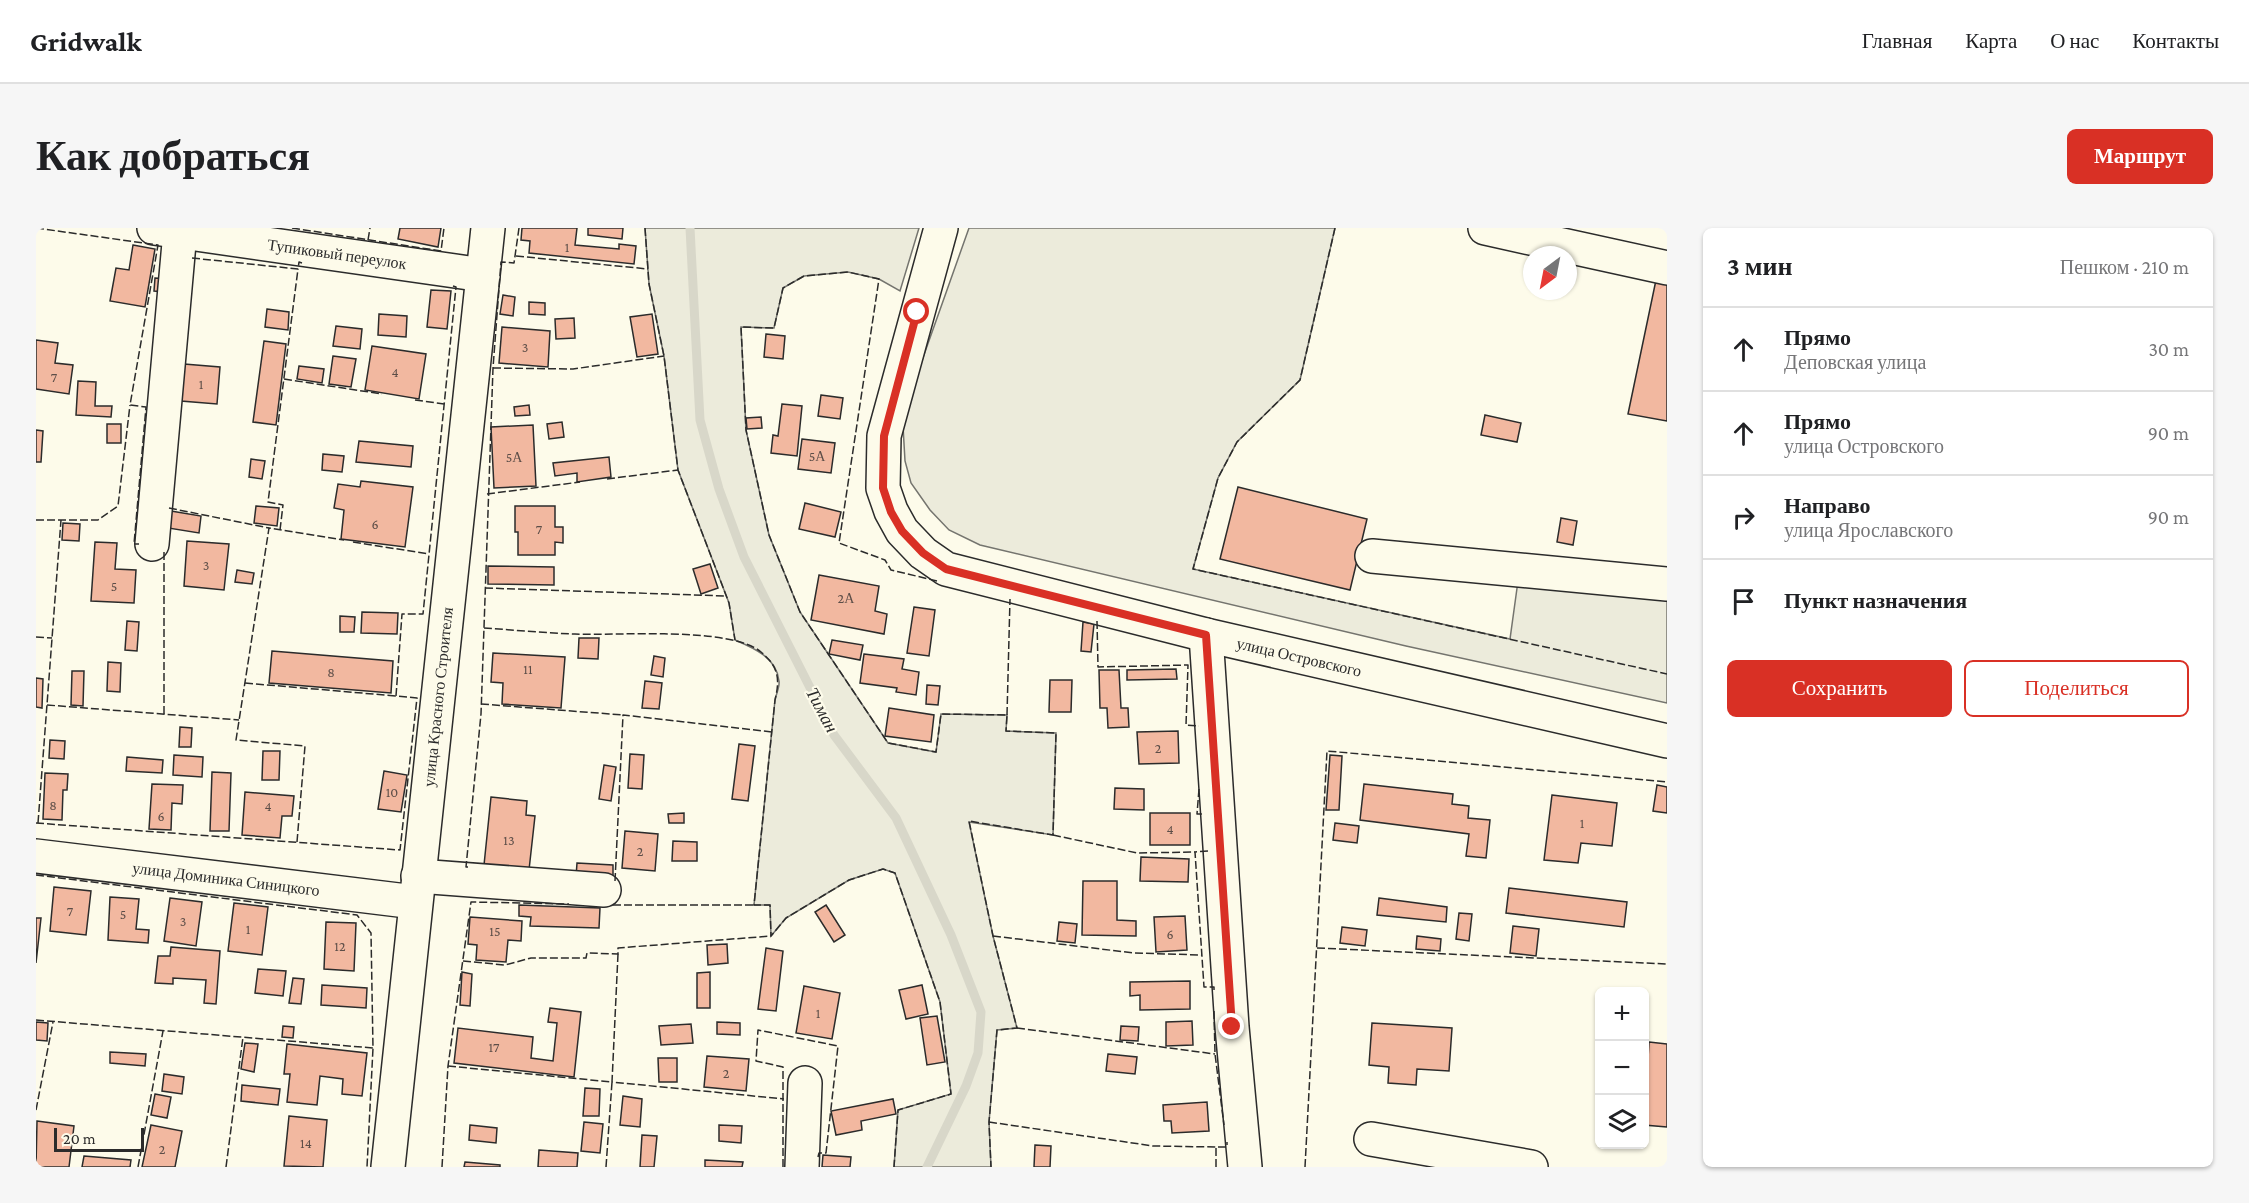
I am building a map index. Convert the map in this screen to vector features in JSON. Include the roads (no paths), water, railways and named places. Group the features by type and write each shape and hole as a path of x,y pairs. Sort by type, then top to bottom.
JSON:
{"street":[{"name":"улица Красного Строителя","path":"388,1167 489,228"},
{"name":"улица Островского","path":"941,228 884,436 883,488 891,512 902,531 923,553 946,569 1206,635 1667,741"},
{"path":"1485,228 1667,268"},
{"name":"Тупиковый переулок","path":"167,230 483,275"},
{"path":"152,544 167,230"},
{"path":"1372,556 1667,584"},
{"path":"1206,635 1231,1015 1245,1167"},
{"name":"улица Доминика Синицкого","path":"36,856 417,889 604,890"},
{"path":"802,1167 805,1083"},
{"path":"1371,1139 1531,1167"}],"waterway":[{"name":"Тиман","path":"690,228 700,420 719,489 744,557 834,735 896,818 951,935 981,1012 978,1053 966,1086 927,1167"}]}
